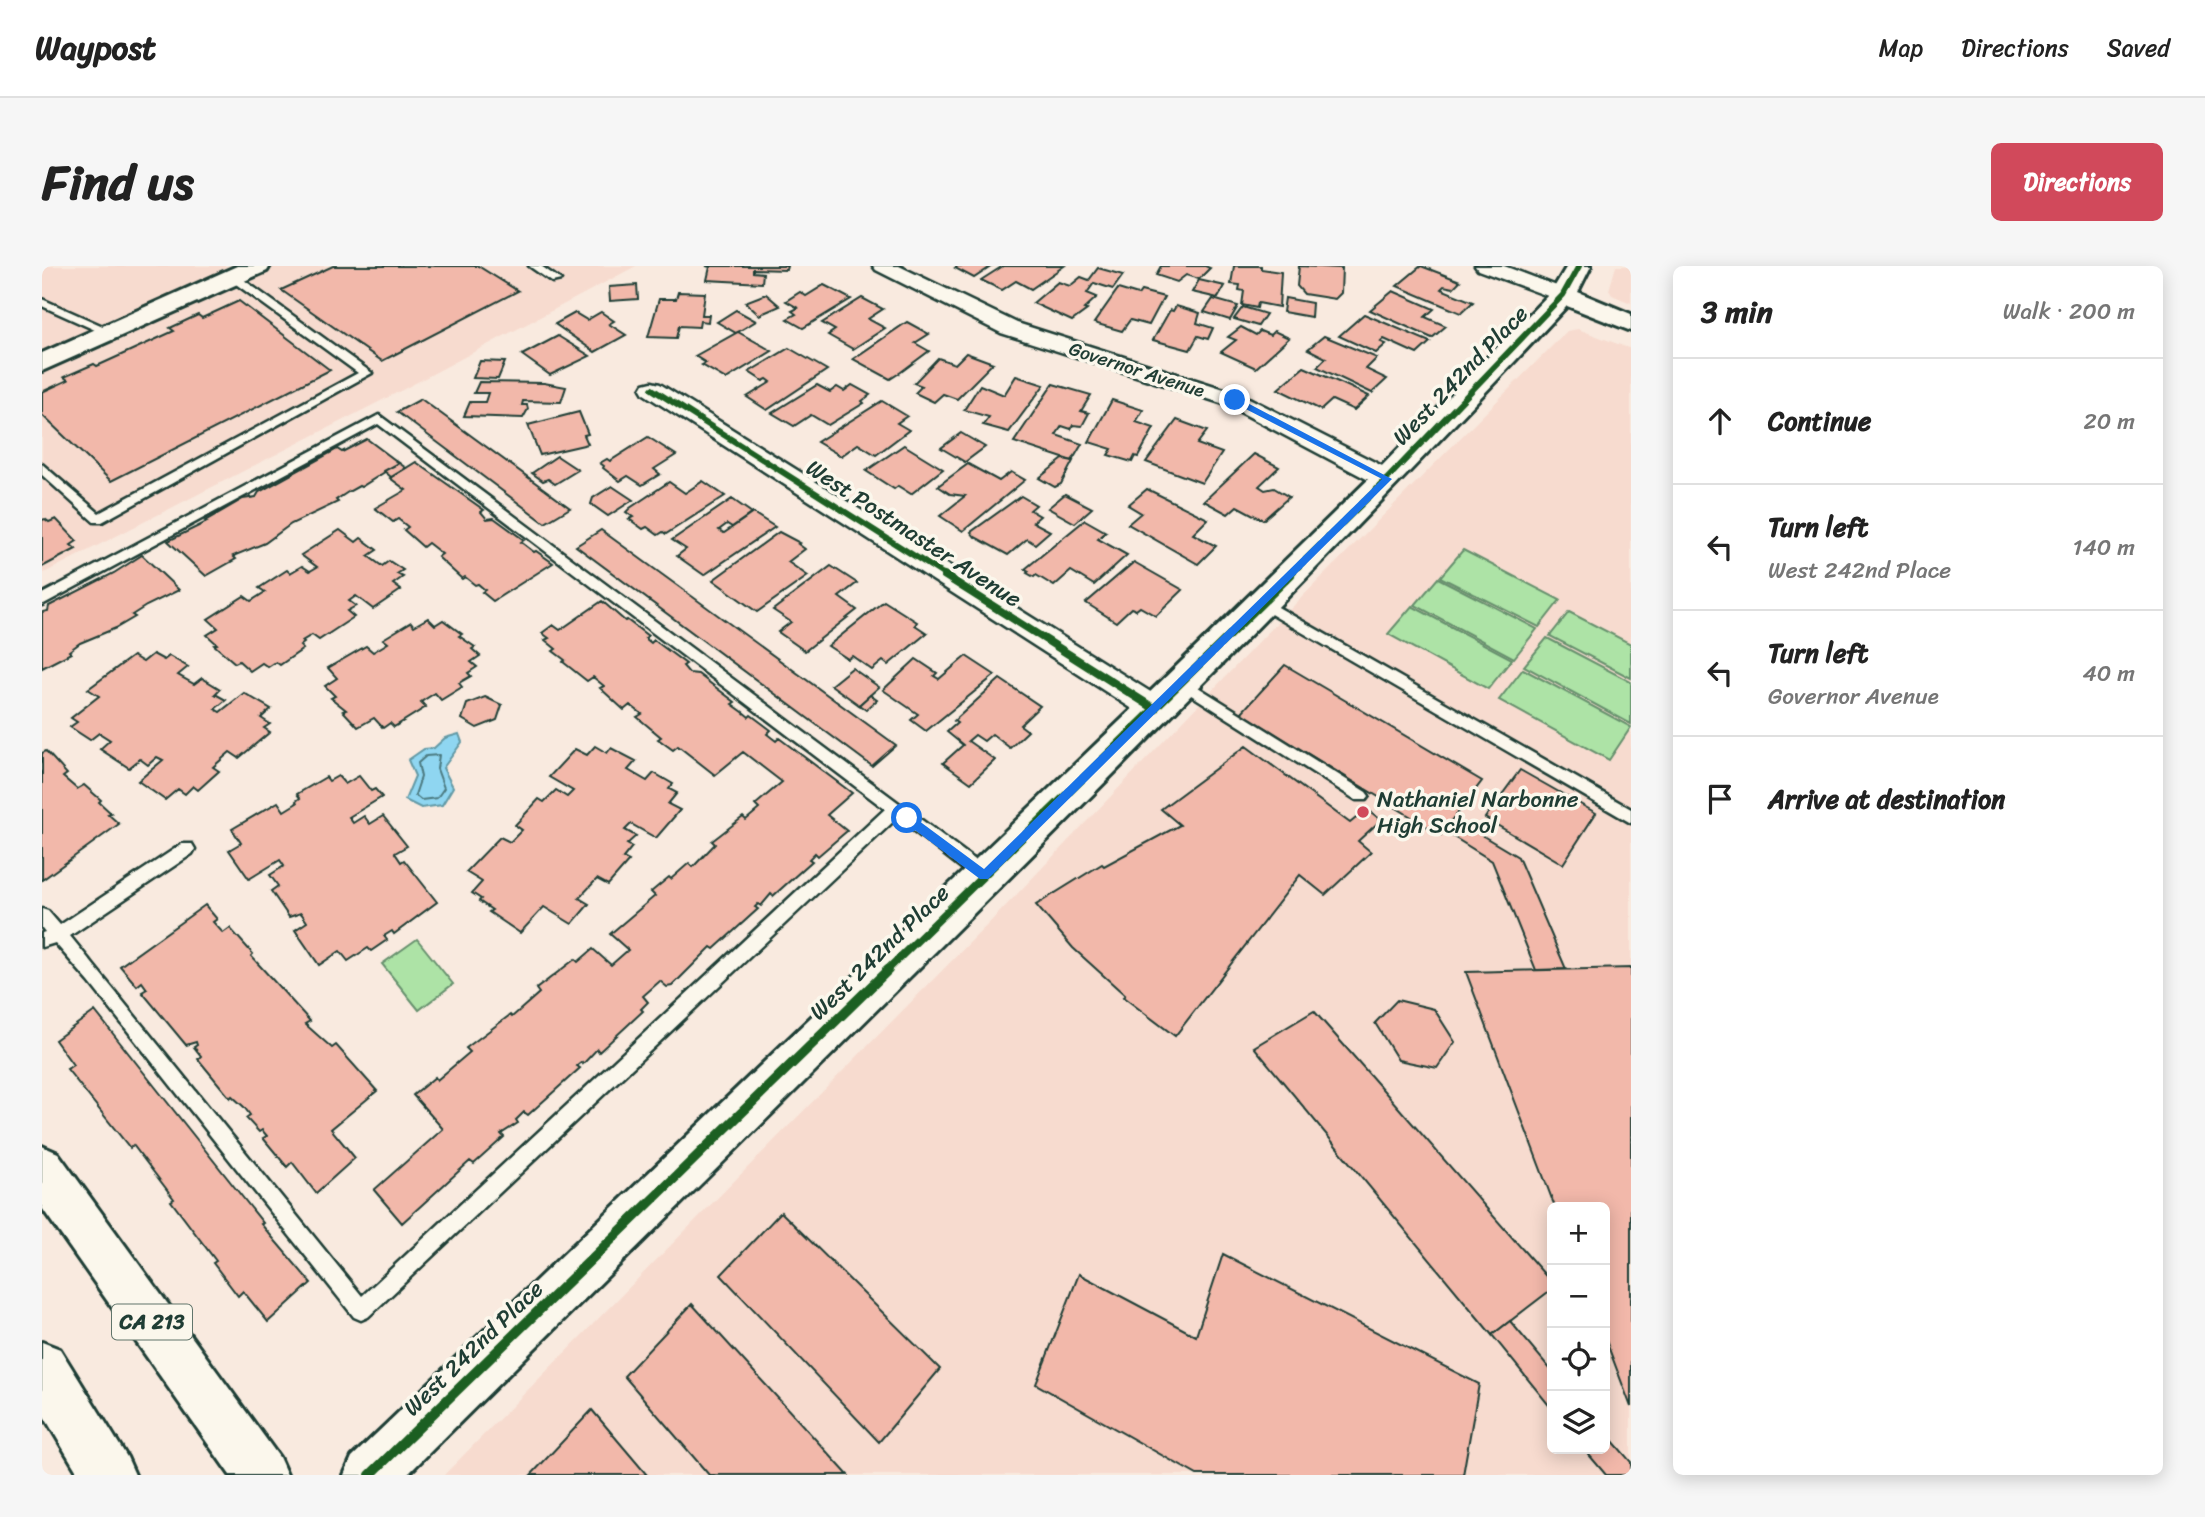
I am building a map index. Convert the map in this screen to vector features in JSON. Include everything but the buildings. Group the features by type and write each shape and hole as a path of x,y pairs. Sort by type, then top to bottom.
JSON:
{"street":[{"path":"42,363 258,266"},
{"name":"Governor Avenue","path":"883,266 1009,327 1235,400 1387,479"},
{"path":"1485,266 1571,281 1631,323"},
{"name":"West 242nd Place","path":"370,1475 1387,479 1571,281"},
{"name":"West Postmaster Avenue","path":"652,389 1155,709"},
{"name":"CA 213","path":"42,1169 261,1475"},
{"path":"42,1367 109,1475"}],"lane":[{"path":"534,266 556,280"},
{"path":"42,468 98,519 366,373 233,277"},
{"path":"42,302 110,333"},
{"path":"42,600 379,419 984,876"},
{"path":"1262,603 1631,817"},
{"path":"1182,682 1361,796"},
{"path":"42,916 60,934 361,1310 895,809"},
{"path":"42,940 60,934 187,849"},
{"path":"42,955 60,934"}],"shaded area":[{"path":"42,266 636,266 408,387 42,574"},
{"path":"1616,266 1631,266 1631,303 1612,295 1609,290"},
{"name":"Nathaniel Narbonne High School","path":"1578,329 1631,349 1631,1475 444,1475 994,918 1300,599 1567,331"}],"green space":[{"path":"1463,550 1560,600 1539,627 1440,577"},
{"path":"1438,578 1537,629 1514,658 1415,605"},
{"path":"1412,606 1512,659 1488,689 1388,634"},
{"path":"1569,612 1631,644 1631,678 1550,636"},
{"path":"1547,638 1631,682 1631,724 1524,666"},
{"path":"1523,669 1631,727 1609,760 1499,700"},
{"path":"417,939 453,984 419,1010 382,964"}],"water":[{"path":"459,734 462,742 443,768 453,787 442,805 421,808 405,800 415,776 408,760 424,749 434,748 445,738"}],"cycle path":[{"path":"370,1475 1387,479 1563,295 1579,266"},
{"path":"652,389 1155,709"}],"place":[{"name":"Nathaniel Narbonne High School","path":"1363,812"}],"route":[{"path":"907,818 984,876 1387,479 1235,400"}]}
